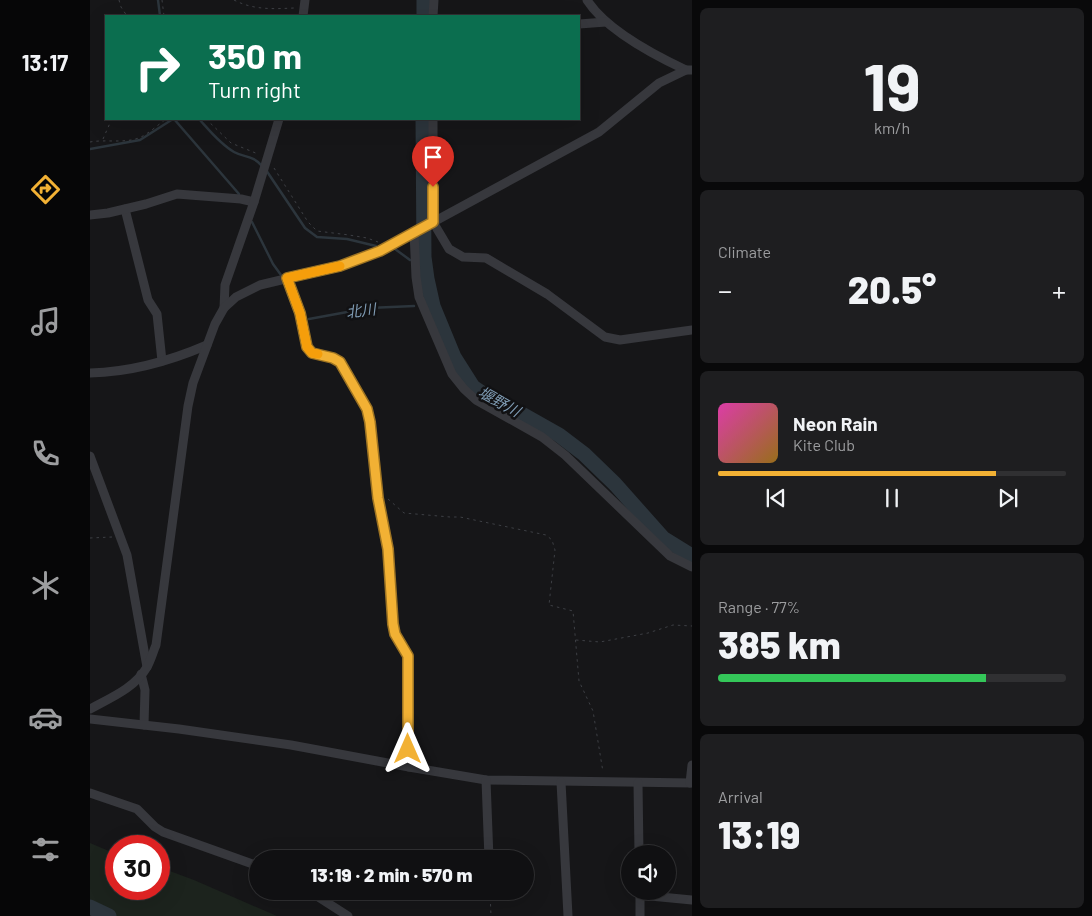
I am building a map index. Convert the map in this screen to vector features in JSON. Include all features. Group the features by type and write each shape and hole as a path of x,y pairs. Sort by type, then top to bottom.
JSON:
{"street":[{"path":"433,15 434,0"},
{"path":"587,0 606,22 662,59 689,70"},
{"path":"580,24 606,22"},
{"path":"90,709 120,694 136,681 144,671 156,645 188,406 193,383 215,324 224,308 236,297 260,284 340,266 388,246 599,132 659,83 689,70"},
{"path":"224,308 225,285 254,202 279,120"},
{"path":"433,120 431,223 449,249 463,257 486,258 548,294 605,337 620,340 692,330"},
{"path":"90,215 125,209 177,194 241,199 254,202"},
{"path":"125,209 148,300 156,314 162,361"},
{"path":"415,232 416,277 419,297 452,374 464,389 476,400 542,437 565,455 670,556 692,567"},
{"path":"287,278 300,313 307,347 312,353 333,358 340,362 367,409 378,495 388,549 393,624 395,634 408,656 409,768"},
{"path":"90,373 131,369 182,356 207,345"},
{"path":"90,456 127,555 144,671 144,725"},
{"path":"90,719 291,744 409,768 486,780 691,783 692,765"},
{"path":"486,780 489,850"},
{"path":"561,782 568,916"},
{"path":"638,783 639,845"},
{"path":"90,793 137,809 155,828 163,832 249,863"},
{"path":"676,898 692,900"},
{"path":"323,900 348,916"},
{"path":"640,900 640,916"}],"path":[{"path":"119,0 126,15"},
{"path":"162,0 164,15"},
{"path":"234,0 241,4 264,9 304,8"},
{"path":"102,140 110,120"},
{"path":"90,142 140,138 165,120"},
{"path":"207,120 231,143 266,161 280,177 308,222 317,231 366,238 388,246"},
{"path":"378,495 387,498 404,512 460,517 546,536 552,540 555,550 549,605 573,611 579,681 593,711 604,783"},
{"path":"90,538 121,536"},
{"path":"576,640 600,642 648,633 673,625 692,626"},
{"path":"490,900 491,916"}],"shaded area":[{"path":"90,843 105,849 105,900 170,900 170,871 277,916 90,916"}],"waterway":[{"path":"158,0 160,15"},
{"name":"堰野川","path":"424,0 424,15"},
{"name":"北川","path":"90,149 140,140 171,120"},
{"name":"北川","path":"175,120 239,194"},
{"path":"200,120 229,149 255,160 262,166"},
{"name":"堰野川","path":"423,120 424,257 433,306 454,357 473,387 492,400 559,435 584,454 615,484 663,538 692,556"},
{"path":"266,170 305,228 317,237 347,239 376,246"},
{"name":"北川","path":"252,222 273,264 281,275"},
{"path":"395,249 410,260"},
{"name":"堰野川","path":"422,274 427,279"},
{"name":"北川","path":"285,286 297,318"},
{"name":"北川","path":"309,319 369,308 414,306"},
{"path":"90,907 109,916"}],"slow traffic":[{"path":"318,354 312,353 307,347 300,313 287,278 340,266"}],"route":[{"path":"408,749 408,656 395,634 393,624 388,549 378,498 367,409 340,362 333,358 312,353 307,347 300,313 287,278 340,266 380,251 433,222 433,187"}]}
